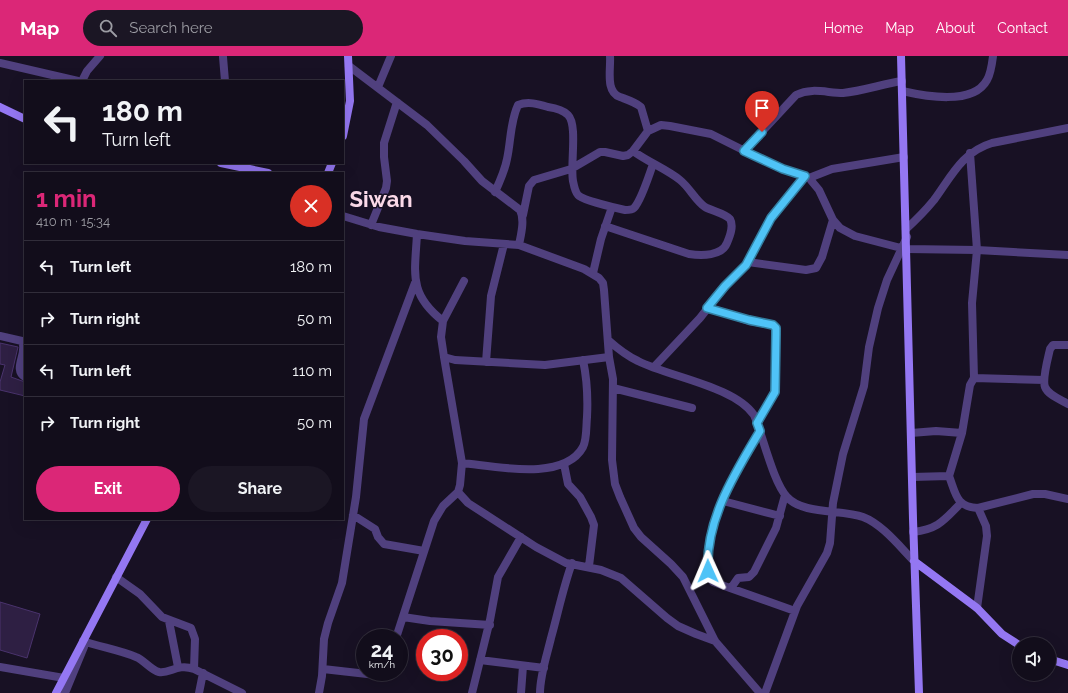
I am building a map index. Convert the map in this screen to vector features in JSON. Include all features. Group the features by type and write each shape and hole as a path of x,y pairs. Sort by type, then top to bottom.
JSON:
{"street":[{"path":"83,80 100,56"},
{"path":"344,131 350,102 348,56"},
{"path":"378,87 391,56"},
{"path":"610,56 611,88 617,96 633,102 641,107 648,131"},
{"path":"901,56 906,233 904,249 919,693"},
{"path":"902,92 935,98 971,93 979,89 987,82 993,56"},
{"path":"223,57 225,80"},
{"path":"0,63 74,80"},
{"path":"349,66 427,125 482,181 520,210 523,215"},
{"path":"744,151 796,95 802,92 815,91 844,93 902,81"},
{"path":"371,225 386,188 387,181 384,143 397,102"},
{"path":"495,192 508,158 511,131 516,110 518,106 523,104 540,104 555,108 568,115 573,125 571,170 577,194 580,197 625,210 634,208 653,164"},
{"path":"0,107 24,119"},
{"path":"519,245 529,186 534,180 571,170 600,152 623,156 628,155 633,151 648,131 662,125 711,134 783,169 807,177 819,190 833,220 846,232 904,249 977,250 1068,255"},
{"path":"906,233 926,210 957,166 970,153 981,146 992,143 1068,128"},
{"path":"605,226 689,254 712,254 723,249 730,237 732,226 727,217 706,208 678,179 633,151"},
{"path":"970,153 977,250 972,303 974,378 970,385 962,433 949,476 961,503 968,508 978,508 1034,494 1045,494 1068,499"},
{"path":"654,367 700,318 748,262 771,218 807,177 832,169 904,157"},
{"path":"226,164 263,172"},
{"path":"593,273 605,226 612,207"},
{"path":"344,216 371,225 417,234 465,241 519,245 555,257 593,273 599,278 603,283 604,290 613,388 612,460 615,484 620,497 634,528 641,538 671,564 683,577 715,641 760,693"},
{"path":"748,262 806,270 816,268 822,257 833,220"},
{"path":"319,693 323,669 324,639 342,583 352,518 364,419 415,283 417,234"},
{"path":"486,362 490,296 504,244"},
{"path":"765,693 795,611 827,553 830,543 832,511 843,454 864,386 869,347 878,308 887,280 904,249"},
{"path":"399,629 424,551 438,514 458,492 460,485 462,463 441,337 443,321 464,281"},
{"path":"415,283 423,300 430,310 443,321"},
{"path":"707,308 773,325 776,328 775,392 723,501 709,542 709,577 713,582 795,611"},
{"path":"0,336 22,341 24,345"},
{"path":"608,340 632,358 715,390 741,402 749,408 759,427 775,475 785,495 792,502 799,505 853,514 870,520 914,561 977,608 1002,634 1012,640"},
{"path":"1068,345 1053,345 1050,349 1044,380 1045,388 1050,393 1068,404"},
{"path":"24,351 19,370 24,376"},
{"path":"444,357 461,361 545,365 609,357"},
{"path":"462,463 534,470 555,468 564,464 577,454 585,442 587,389 583,360"},
{"path":"974,378 1044,380"},
{"path":"613,388 692,408"},
{"path":"911,433 936,431 962,433"},
{"path":"564,464 568,484 580,497 591,516 594,525 589,566"},
{"path":"912,477 949,476"},
{"path":"458,492 468,503 557,559 589,566 621,578 678,626 715,641"},
{"path":"731,588 738,578 749,577 754,572 776,528 785,495"},
{"path":"723,501 780,516"},
{"path":"913,532 933,529 961,503"},
{"path":"977,608 987,536 986,526 978,508"},
{"path":"344,518 352,518 372,527 384,544 424,551"},
{"path":"56,693 146,520"},
{"path":"472,693 490,624 498,577 521,537"},
{"path":"540,693 544,668 564,585 572,563"},
{"path":"116,577 146,599 156,612 169,621 191,628 194,633 194,669"},
{"path":"403,617 430,621 490,624"},
{"path":"169,621 178,667"},
{"path":"82,641 136,656 158,672 187,666 242,693"},
{"path":"65,693 84,647 82,641"},
{"path":"480,660 544,668"},
{"path":"1056,661 1068,665"},
{"path":"0,666 64,678"},
{"path":"521,693 523,666"},
{"path":"323,669 356,673"},
{"path":"199,693 203,673"}],"building":[{"path":"0,343 18,347 11,377 24,382 24,396 0,390 0,382 5,365 0,364"},
{"path":"0,602 40,614 27,658 0,650"}],"district":[{"name":"Siwan","path":"381,199"}],"route":[{"path":"708,571 707,550 711,532 731,481 760,431 757,423 775,392 776,328 773,325 707,308 725,286 746,265 771,218 805,176 783,169 744,151 762,132"}]}
